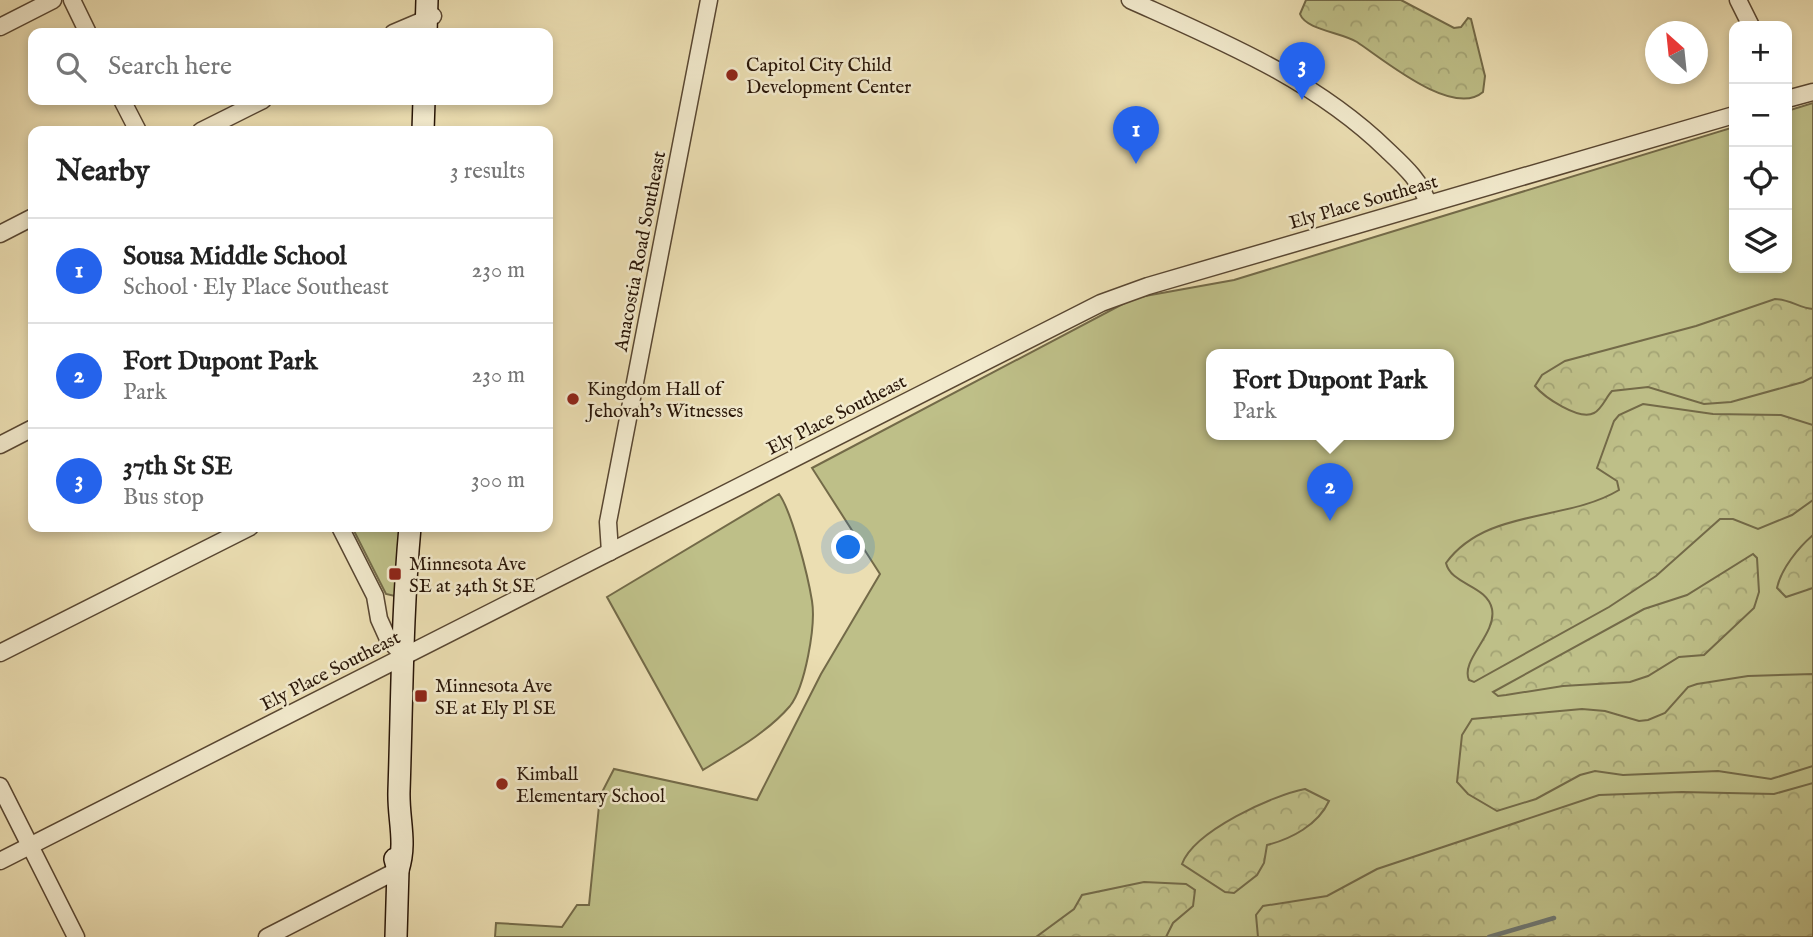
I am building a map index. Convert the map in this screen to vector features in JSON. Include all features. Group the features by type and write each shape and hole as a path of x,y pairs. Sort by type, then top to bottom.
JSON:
{"main road":[{"path":"423,126 424,105"},
{"path":"430,126 431,105"},
{"path":"396,937 398,870 393,850 393,815 398,808 404,656 402,607 410,532"},
{"path":"404,656 412,624 417,583 414,563 408,550"}],"street":[{"path":"0,27 53,0"},
{"path":"72,0 86,28"},
{"name":"Anacostia Road Southeast","path":"610,552 608,522 709,0"},
{"path":"1130,0 1263,61 1338,108 1408,170 1420,186 1428,204"},
{"path":"1738,0 1748,21"},
{"path":"405,28 430,17"},
{"path":"1792,98 1813,92"},
{"path":"125,105 135,126"},
{"path":"211,126 253,105"},
{"name":"Ely Place Southeast","path":"0,861 1101,303 1149,286 1729,116"},
{"path":"0,234 28,220"},
{"path":"0,445 28,431"},
{"path":"0,653 240,532"},
{"path":"343,532 375,596 379,620 388,639 404,656"},
{"path":"375,596 402,607"},
{"path":"0,786 76,937"},
{"path":"267,937 398,870"}],"green space":[{"path":"1306,0 1401,0 1454,28 1461,27 1468,18 1471,19 1485,76 1483,92 1470,98 1454,98 1419,83 1357,42 1309,24 1300,14"},
{"path":"1813,103 1813,937 495,937 496,923 562,927 577,905 589,905 600,796 614,769 757,800 821,674 880,574 812,468 1134,298 1234,280 1729,129 1729,273 1792,273 1792,109"},
{"path":"1775,299 1813,309 1813,377 1803,382 1731,402 1704,404 1648,387 1612,391 1597,411 1588,415 1562,407 1535,386 1542,375 1565,361 1696,326"},
{"path":"1643,404 1713,414 1781,415 1813,425 1813,500 1792,515 1758,529 1733,519 1720,519 1656,576 1609,607 1474,682 1469,680 1470,664 1489,628 1492,609 1483,595 1455,576 1446,563 1463,545 1482,533 1504,524 1598,500 1619,490 1617,481 1597,468 1614,421 1619,415"},
{"path":"779,494 794,529 812,601 812,625 805,671 795,697 781,716 749,741 703,770 607,597"},
{"path":"355,532 401,532 395,596 386,594"},
{"path":"1813,535 1813,588 1786,597 1777,588 1782,574 1796,552"},
{"path":"1753,554 1757,558 1759,592 1754,608 1704,655 1679,657 1648,676 1630,682 1563,686 1498,696 1493,692 1644,609 1687,595"},
{"path":"1813,674 1813,766 1771,779 1718,771 1623,775 1595,771 1580,775 1536,799 1497,811 1468,794 1457,782 1462,735 1472,719 1582,709 1605,711 1639,721 1648,720 1665,713 1688,687 1697,684 1748,676"},
{"path":"1813,783 1813,937 1258,937 1256,915 1263,906 1327,896 1377,869 1599,795 1682,792 1774,794"},
{"path":"1305,789 1329,801 1324,810 1303,830 1267,845 1264,863 1257,875 1234,893 1225,892 1182,864 1202,839 1236,816"},
{"path":"1144,882 1186,884 1195,890 1193,906 1173,923 1166,937 1036,937 1074,909 1082,895"}],"waterway":[{"path":"1489,937 1554,918"}],"place":[{"name":"Capitol City Child Development Center","path":"732,75"},
{"name":"37th St SE","path":"1302,100"},
{"name":"Sousa Middle School","path":"1136,164"},
{"name":"Kingdom Hall of Jehovah’s Witnesses","path":"573,399"},
{"name":"Fort Dupont Park","path":"1330,521"},
{"name":"Minnesota Ave SE at 34th St SE","path":"395,574"},
{"name":"Minnesota Ave SE at Ely Pl SE","path":"421,696"},
{"name":"Kimball Elementary School","path":"502,784"}]}
